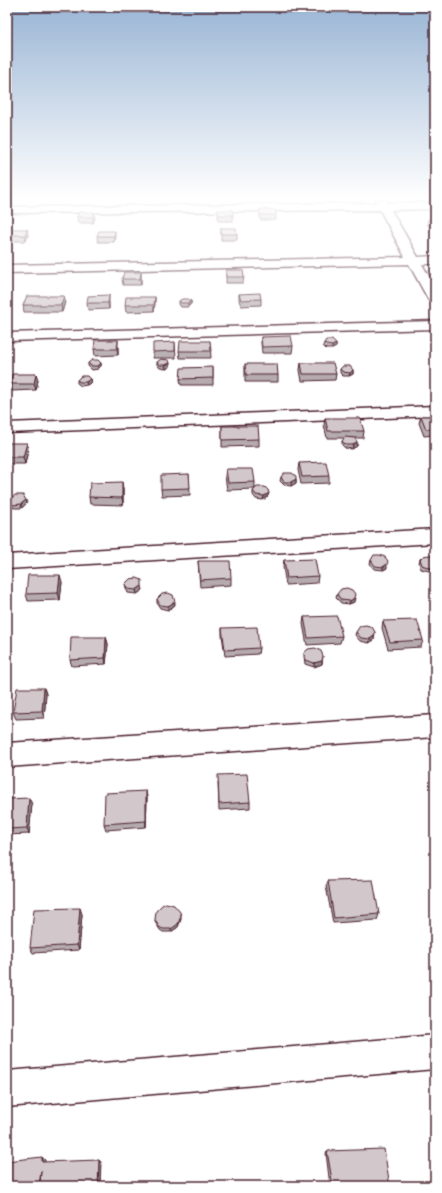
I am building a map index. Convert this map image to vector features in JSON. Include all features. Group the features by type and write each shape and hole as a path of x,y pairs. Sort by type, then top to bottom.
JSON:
{"street":[{"path":"411,256 435,299"},
{"path":"7,269 435,260"},
{"path":"7,337 435,325"},
{"path":"7,428 435,411"},
{"path":"7,562 435,536"},
{"path":"7,755 435,726"},
{"path":"7,1088 435,1052"}],"building":[{"path":"226,270 243,270 244,277 226,277"},
{"path":"124,272 141,272 140,279 122,279"},
{"path":"260,293 261,299 241,300 239,294"},
{"path":"109,295 108,303 87,303 88,296"},
{"path":"27,296 64,296 61,305 23,305"},
{"path":"126,297 155,297 154,305 125,305"},
{"path":"182,299 188,299 191,301 188,303 181,303 179,301"},
{"path":"291,336 293,346 262,347 261,337"},
{"path":"95,340 118,340 117,349 94,349"},
{"path":"326,340 332,340 336,344 332,346 326,345 324,343"},
{"path":"180,341 210,341 211,351 179,351"},
{"path":"175,342 175,351 153,352 153,343"},
{"path":"161,359 169,360 170,363 159,365 157,362"},
{"path":"92,360 98,360 101,363 98,366 91,366 88,363"},
{"path":"301,363 333,363 336,374 303,374"},
{"path":"245,364 277,364 278,375 246,375"},
{"path":"343,366 350,366 353,370 350,373 343,372 340,369"},
{"path":"213,367 213,378 180,379 181,368"},
{"path":"12,374 36,374 34,384 10,384"},
{"path":"81,376 87,376 90,379 86,382 80,382 77,380"},
{"path":"421,416 435,416 435,429 426,429"},
{"path":"325,418 360,418 364,431 328,431"},
{"path":"222,426 258,426 259,439 222,440"},
{"path":"345,437 355,438 357,442 353,445 346,445 342,441"},
{"path":"7,443 27,443 23,457 7,457"},
{"path":"326,462 329,476 302,477 299,463"},
{"path":"226,469 253,469 255,482 228,483"},
{"path":"284,473 292,473 296,476 296,479 291,482 284,482 281,477"},
{"path":"189,474 190,488 161,489 161,475"},
{"path":"122,482 122,498 89,497 90,483"},
{"path":"257,487 265,487 269,493 264,496 256,495 253,491"},
{"path":"15,495 23,495 26,500 21,504 13,505 10,502 10,499"},
{"path":"374,555 385,557 388,561 387,564 383,567 375,566 371,560"},
{"path":"429,555 435,558 435,566 430,568 422,565 420,559 423,556"},
{"path":"315,559 318,576 287,578 284,560"},
{"path":"198,561 230,561 231,578 200,580"},
{"path":"28,575 60,575 58,593 26,594"},
{"path":"137,578 142,580 142,586 136,590 128,589 125,584 130,579"},
{"path":"347,588 352,590 355,594 354,598 350,601 341,600 337,594 341,589"},
{"path":"168,593 173,595 175,602 168,606 160,605 157,599 162,594"},
{"path":"337,616 342,636 308,638 304,617"},
{"path":"417,620 423,640 390,642 383,621"},
{"path":"366,625 372,627 375,632 374,636 370,639 361,638 356,632 360,626"},
{"path":"257,627 259,648 225,650 222,628"},
{"path":"71,637 106,637 105,658 70,660"},
{"path":"315,648 321,651 323,656 322,661 314,663 306,660 304,653 308,649"},
{"path":"17,688 44,688 42,711 13,712"},
{"path":"247,774 250,802 219,804 218,775"},
{"path":"146,791 146,821 104,824 105,793"},
{"path":"29,798 27,828 7,829 7,799"},
{"path":"373,880 379,914 334,918 328,881"},
{"path":"166,903 174,905 180,912 181,916 178,924 171,929 163,929 159,927 155,920 156,911"},
{"path":"80,908 77,945 30,948 34,909"},
{"path":"384,1149 390,1186 333,1186 327,1151"},
{"path":"42,1157 42,1162 99,1160 98,1186 40,1186 41,1171 39,1186 7,1186 7,1161"}]}
